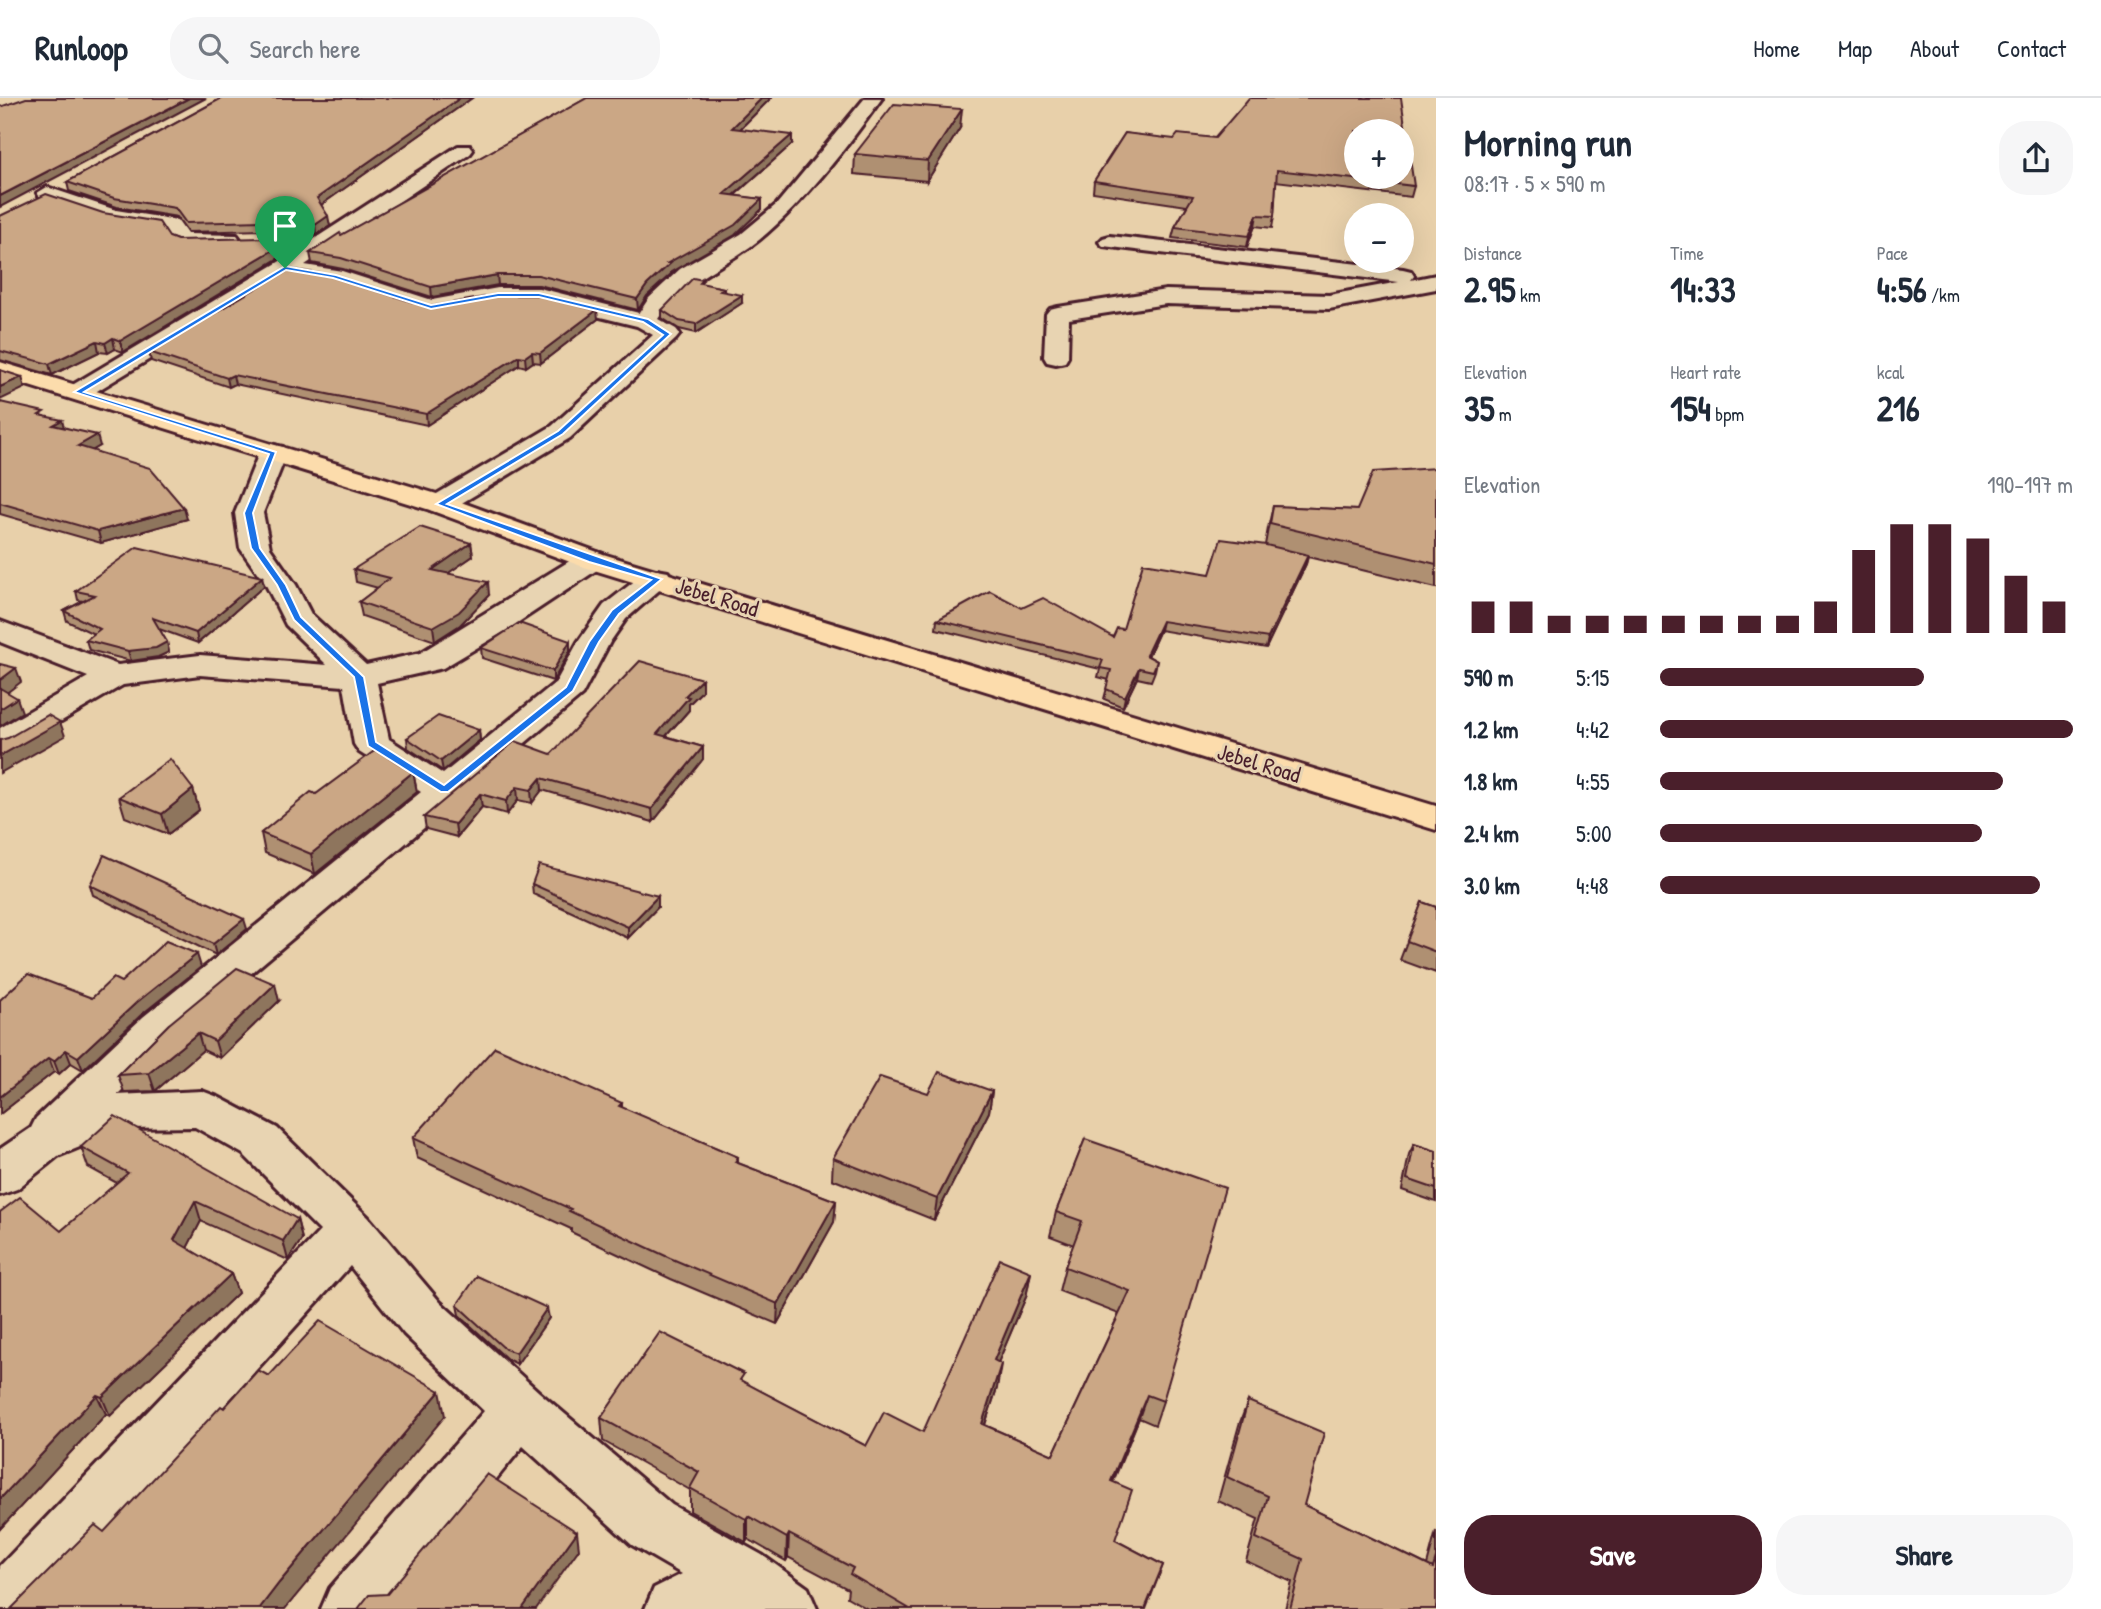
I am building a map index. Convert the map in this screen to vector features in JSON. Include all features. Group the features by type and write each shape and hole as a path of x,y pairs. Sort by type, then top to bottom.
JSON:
{"main road":[{"name":"Jebel Road","path":"3,372 78,392 440,504 592,560 1436,818"}],"street":[{"path":"645,321 657,303 688,274 748,238 784,208 874,98"},
{"path":"78,392 285,268 464,150"},
{"path":"26,204 69,182"},
{"path":"47,193 113,216 170,224 180,240 253,239"},
{"path":"75,221 113,216"},
{"path":"288,241 322,244"},
{"path":"1110,242 1436,281"},
{"path":"1166,298 1206,276 1265,260"},
{"path":"285,268 334,276 431,307 498,295 539,295 645,321 668,334 561,432 440,504"},
{"path":"1056,357 1058,314 1166,298 1329,302 1436,281"},
{"path":"274,453 249,513 256,548 281,585 297,618 359,677 372,744 444,790"},
{"path":"0,743 96,684 114,676 200,665 359,677 431,661 494,624 592,560"},
{"path":"0,1176 41,1143 158,1028 570,688 594,642 615,612 657,579"},
{"path":"0,631 114,676"},
{"path":"41,1143 122,1111 202,1109 260,1142 351,1231 422,1318 520,1409 652,1525 741,1576 788,1609"},
{"path":"0,1609 351,1231"},
{"path":"351,1609 520,1409"},
{"path":"675,1609 741,1576"}],"building":[{"path":"26,98 189,98 0,196 0,107"},
{"path":"222,98 460,98 317,198 328,216 315,225 263,221 186,223 175,208 114,198 67,182"},
{"path":"587,98 762,98 732,128 792,135 724,194 762,199 735,225 668,263 671,263 647,285 637,299 538,275 497,275 431,287 341,258 310,253 340,233 341,235"},
{"path":"1249,98 1401,98 1404,119 1344,119 1344,178 1277,170 1274,216 1257,215 1249,236 1175,227 1193,196 1094,181 1125,133 1174,139 1178,134 1215,138"},
{"path":"894,104 962,109 928,161 855,154"},
{"path":"46,194 103,213 159,222 169,237 177,240 290,240 120,341 113,338 105,343 97,341 49,364 0,351 0,216"},
{"path":"288,269 328,275 429,307 497,295 538,295 597,310 540,353 532,352 525,357 519,356 426,414 233,375 227,378 149,352"},
{"path":"693,278 703,280 700,283 724,288 720,291 742,295 696,324 679,321 662,310"},
{"path":"0,370 22,377 0,387"},
{"path":"0,402 44,412 39,415 62,420 53,425 97,435 78,446 150,468 184,508 98,531 0,503"},
{"path":"1436,468 1436,564 1270,524 1273,506 1357,510 1373,472"},
{"path":"420,527 471,543 432,570 488,582 459,612 433,627 359,602 390,578 354,569"},
{"path":"1221,539 1266,545 1308,555 1268,638 1162,621 1146,655 1157,661 1153,671 1139,668 1125,697 1106,689 1111,670 1100,668 1103,660 937,620 990,591 1022,608 1043,598 1113,637 1117,628 1123,629 1143,563 1210,574"},
{"path":"137,547 262,577 196,633 153,618 167,642 156,648 128,651 86,640 100,629 64,611 95,595 76,591"},
{"path":"519,623 570,641 553,671 481,648"},
{"path":"640,661 702,679 685,696 689,697 657,734 703,747 652,809 541,778 531,790 517,787 506,801 480,794 455,824 424,817 515,741 551,754"},
{"path":"0,664 16,668 0,680"},
{"path":"0,688 17,698 0,709"},
{"path":"48,715 60,722 0,756 0,740"},
{"path":"438,716 479,730 441,761 407,738"},
{"path":"377,749 413,772 311,854 261,833 311,792 316,794"},
{"path":"170,759 193,789 162,814 119,797"},
{"path":"104,855 244,919 213,944 90,885"},
{"path":"539,865 658,896 628,927 532,884"},
{"path":"1422,902 1436,907 1436,952 1407,941"},
{"path":"166,941 197,954 137,1002 78,1057 66,1050 54,1061 49,1058 0,1097 0,1000 28,974 92,998 113,978 121,982"},
{"path":"237,968 275,984 215,1041 198,1033 149,1073 118,1075 169,1024"},
{"path":"495,1047 622,1103 619,1106 738,1157 735,1162 836,1201 778,1304 670,1258 569,1211 571,1209 413,1138"},
{"path":"939,1072 992,1091 937,1199 833,1158 880,1077 928,1093"},
{"path":"115,1116 297,1219 283,1241 195,1201 174,1240 231,1274 102,1397 97,1395 0,1499 0,1212 20,1197 61,1231 128,1173 81,1147"},
{"path":"1085,1139 1225,1188 1163,1401 1147,1395 1111,1481 1132,1490 1115,1540 1163,1565 1145,1609 910,1609 850,1574 853,1568 789,1534 787,1538 748,1516 746,1519 690,1488 699,1472 601,1418 660,1332 744,1374 740,1380 866,1446 884,1412 923,1432 1000,1259 1031,1272 994,1360 1001,1364 982,1424 1053,1455 1130,1291 1065,1267 1082,1221 1056,1212"},
{"path":"1414,1144 1436,1151 1436,1189 1407,1179"},
{"path":"477,1276 547,1308 516,1353 505,1349 457,1305"},
{"path":"320,1321 440,1391 259,1609 11,1609 95,1525 104,1532 221,1406 224,1408 258,1370 269,1376"},
{"path":"1248,1401 1324,1433 1304,1505 1433,1568 1436,1558 1436,1609 1290,1609 1303,1559 1256,1538 1268,1496 1227,1477"},
{"path":"487,1474 577,1532 522,1609 358,1609 369,1595 387,1594"}],"route":[{"path":"285,268 334,276 431,307 498,295 539,295 645,321 668,334 561,432 440,504 592,560 657,579 615,612 594,642 570,688 444,790 372,744 365,719 359,677 297,618 281,585 256,548 249,513 274,453 78,392 285,268"}]}
